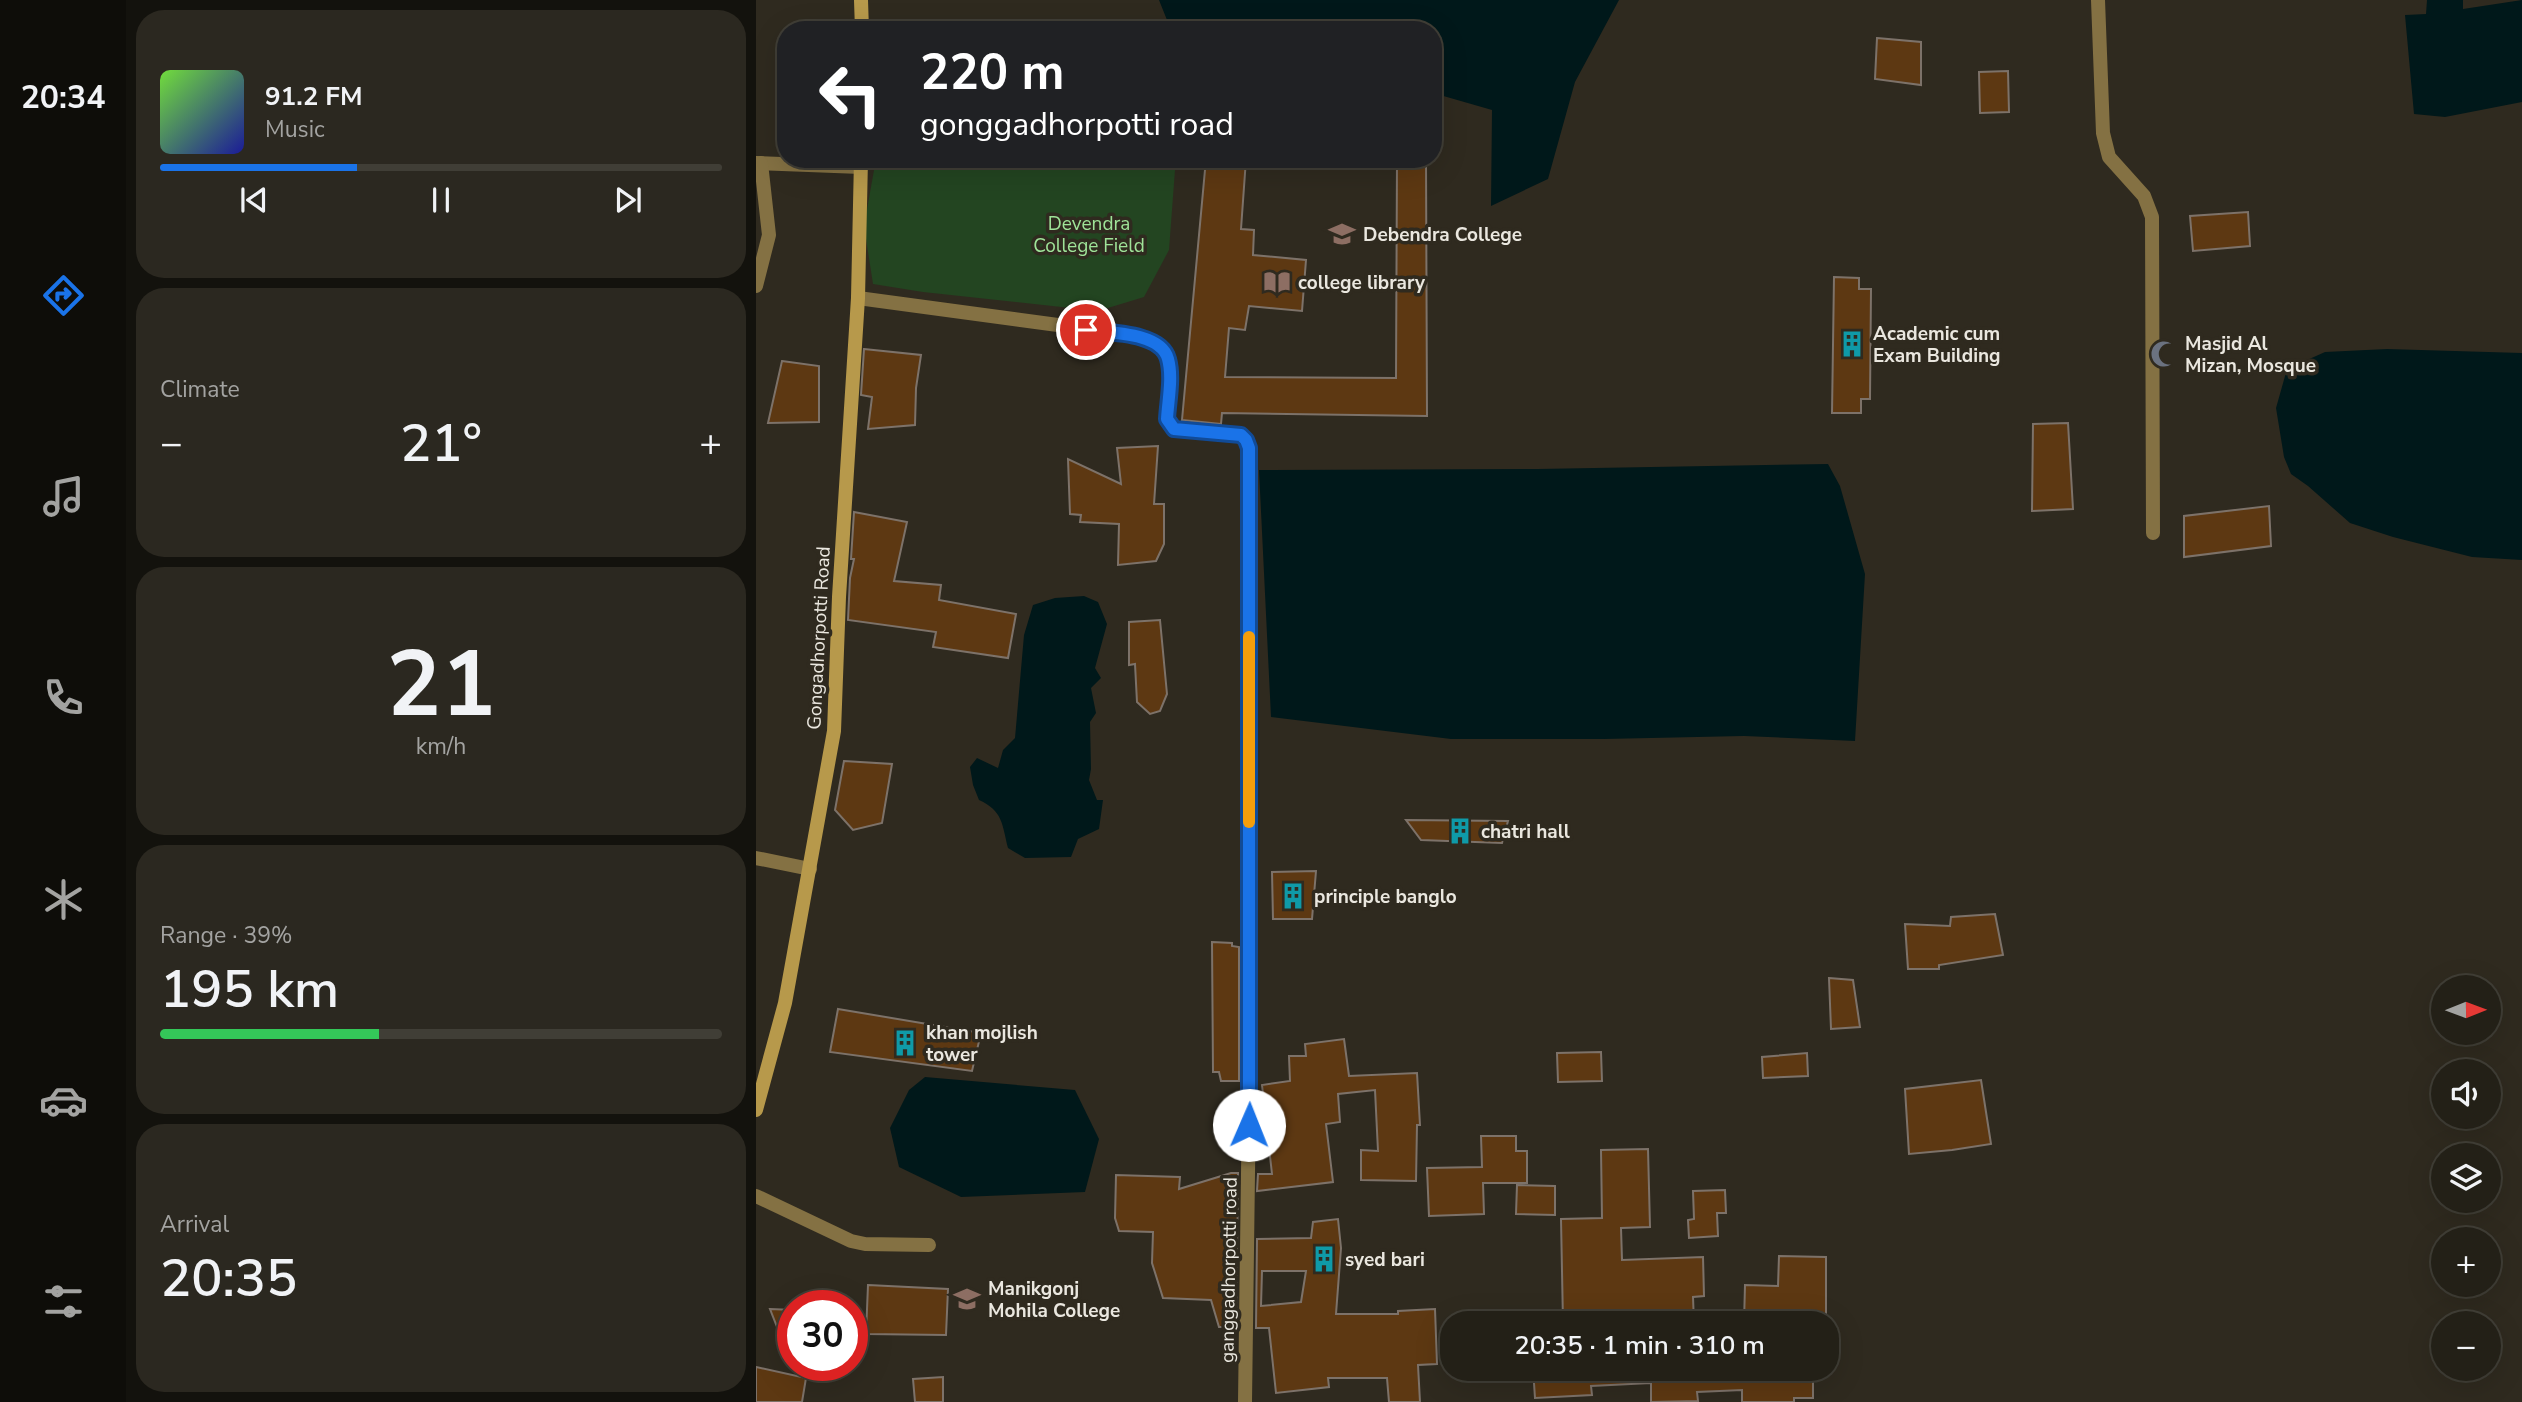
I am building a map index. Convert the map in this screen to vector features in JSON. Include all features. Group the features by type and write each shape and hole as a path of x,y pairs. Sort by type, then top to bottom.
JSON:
{"street":[{"path":"861,0 862,21"},
{"path":"2098,0 2103,133 2109,157 2144,196 2152,217 2153,533"},
{"path":"756,286 769,235 763,164"},
{"name":"Gongadhorpotti Road","path":"756,1110 785,1003 834,731 840,584 858,298 861,168"},
{"name":"ganggadhorpotti road","path":"858,298 1132,335 1151,340 1162,348 1168,358 1167,419 1170,425 1174,429 1241,435 1249,448 1249,1097 1245,1402"},
{"path":"756,858 810,869"},
{"path":"756,1196 851,1241 864,1244 929,1245"}],"green space":[{"name":"Devendra College Field","path":"874,168 1175,168 1169,250 1144,297 1098,311 873,284 864,226"}],"water":[{"path":"1159,0 1619,0 1575,82 1548,179 1491,206 1492,110 1442,96 1442,21 1167,21"},
{"path":"2427,0 2463,0 2463,9 2522,0 2522,102 2445,117 2414,114 2405,15 2426,14"},
{"path":"2387,349 2522,353 2522,560 2472,557 2350,523 2291,474 2284,457 2276,408 2287,369 2325,352"},
{"path":"1828,464 1840,486 1865,574 1855,741 1744,736 1451,739 1271,717 1259,470"},
{"path":"1084,596 1098,602 1107,624 1095,668 1101,678 1091,688 1096,713 1090,722 1089,780 1097,800 1103,800 1099,829 1078,839 1071,857 1025,858 1008,848 1003,825 997,814 979,800 970,767 977,758 998,768 1003,750 1015,738 1024,635 1033,605 1055,598"},
{"path":"925,1077 1075,1090 1099,1139 1085,1192 961,1197 899,1167 890,1128 909,1090"}],"building":[{"path":"1877,38 1921,42 1921,85 1875,79"},
{"path":"2008,71 2009,112 1980,113 1979,72"},
{"path":"1205,168 1245,168 1241,229 1254,230 1253,255 1306,260 1302,311 1249,306 1245,330 1229,328 1225,377 1396,378 1397,168 1426,168 1427,416 1222,413 1221,424 1182,420"},
{"path":"2248,212 2250,246 2193,251 2190,216"},
{"name":"Academic cum Exam Building","path":"1834,277 1859,278 1859,289 1871,289 1870,399 1861,399 1861,413 1832,413"},
{"path":"864,349 921,355 916,388 915,425 868,429 872,397 861,395"},
{"path":"782,361 819,366 819,422 768,423"},
{"path":"2068,423 2073,509 2032,511 2033,424"},
{"path":"1158,446 1154,504 1164,504 1164,544 1156,561 1118,565 1119,524 1080,522 1081,515 1070,514 1068,459 1121,484 1117,448"},
{"path":"2269,506 2271,546 2184,557 2184,516"},
{"path":"854,512 907,522 894,581 941,585 939,600 1016,614 1008,658 933,647 936,632 848,620 850,578 854,559 851,559"},
{"path":"1160,620 1167,694 1160,711 1150,714 1137,702 1135,664 1129,665 1129,622"},
{"path":"844,761 892,764 882,823 853,830 835,810"},
{"name":"chatri hall","path":"1406,820 1508,821 1502,843 1421,840"},
{"name":"principle banglo","path":"1316,871 1312,919 1273,919 1272,872"},
{"path":"1995,914 2003,955 1939,965 1939,969 1908,969 1905,924 1950,926 1951,917"},
{"path":"1212,942 1232,943 1232,946 1239,947 1239,1081 1221,1081 1219,1072 1213,1072"},
{"path":"1829,978 1853,980 1860,1027 1831,1029"},
{"name":"khan mojlish tower","path":"838,1009 981,1033 972,1071 830,1052"},
{"path":"1344,1039 1349,1076 1417,1073 1420,1125 1417,1125 1416,1181 1361,1180 1361,1150 1378,1151 1375,1090 1338,1094 1340,1122 1326,1124 1333,1182 1257,1191 1258,1174 1272,1174 1262,1085 1290,1081 1289,1056 1306,1056 1305,1044"},
{"path":"1601,1052 1602,1081 1558,1082 1557,1053"},
{"path":"1807,1053 1808,1076 1763,1078 1762,1057"},
{"path":"1981,1080 1991,1144 1909,1154 1905,1089"},
{"path":"1481,1136 1516,1136 1516,1151 1527,1151 1527,1183 1483,1183 1484,1214 1429,1216 1427,1168 1482,1167"},
{"path":"1648,1149 1650,1227 1621,1228 1622,1260 1703,1257 1704,1296 1693,1297 1694,1311 1563,1311 1561,1219 1602,1218 1601,1150"},
{"path":"1238,1173 1236,1327 1219,1327 1211,1300 1163,1298 1152,1263 1153,1232 1119,1231 1115,1218 1116,1175 1180,1177 1179,1189"},
{"path":"1517,1185 1555,1186 1555,1215 1516,1214"},
{"path":"1725,1190 1726,1213 1717,1213 1718,1236 1689,1238 1688,1220 1694,1219 1693,1191"},
{"path":"1338,1219 1341,1248 1336,1314 1398,1314 1398,1311 1435,1309 1437,1364 1418,1365 1420,1402 1389,1402 1387,1378 1328,1378 1329,1387 1276,1393 1269,1328 1256,1328 1257,1239 1311,1238 1313,1222","holes":["1262,1271 1306,1271 1301,1302 1261,1306"]},
{"path":"1779,1256 1826,1257 1826,1311 1744,1311 1745,1285 1778,1286"},
{"path":"868,1285 948,1289 946,1335 868,1334"},
{"path":"770,1309 777,1309 777,1327"},
{"path":"756,1367 777,1372 777,1381 806,1381 802,1402 756,1402"},
{"path":"943,1377 943,1402 915,1402 913,1379"},
{"path":"1534,1381 1813,1381 1813,1398 1794,1398 1794,1402 1742,1402 1742,1390 1697,1392 1698,1401 1651,1402 1651,1383 1591,1386 1592,1395 1535,1398"}],"slow traffic":[{"path":"1249,637 1249,822"}],"place":[{"name":"Debendra College","path":"1342,234"},
{"name":"college library","path":"1277,282"},
{"name":"Academic cum Exam Building","path":"1852,344"},
{"name":"Masjid Al Mizan, Mosque","path":"2164,354"},
{"name":"chatri hall","path":"1460,831"},
{"name":"principle banglo","path":"1293,896"},
{"name":"khan mojlish tower","path":"905,1043"},
{"name":"syed bari","path":"1324,1259"},
{"name":"Manikgonj Mohila College","path":"967,1299"}],"route":[{"path":"1086,330 1151,340 1162,348 1168,358 1167,419 1170,425 1174,429 1241,435 1249,448 1249,1125"}]}
